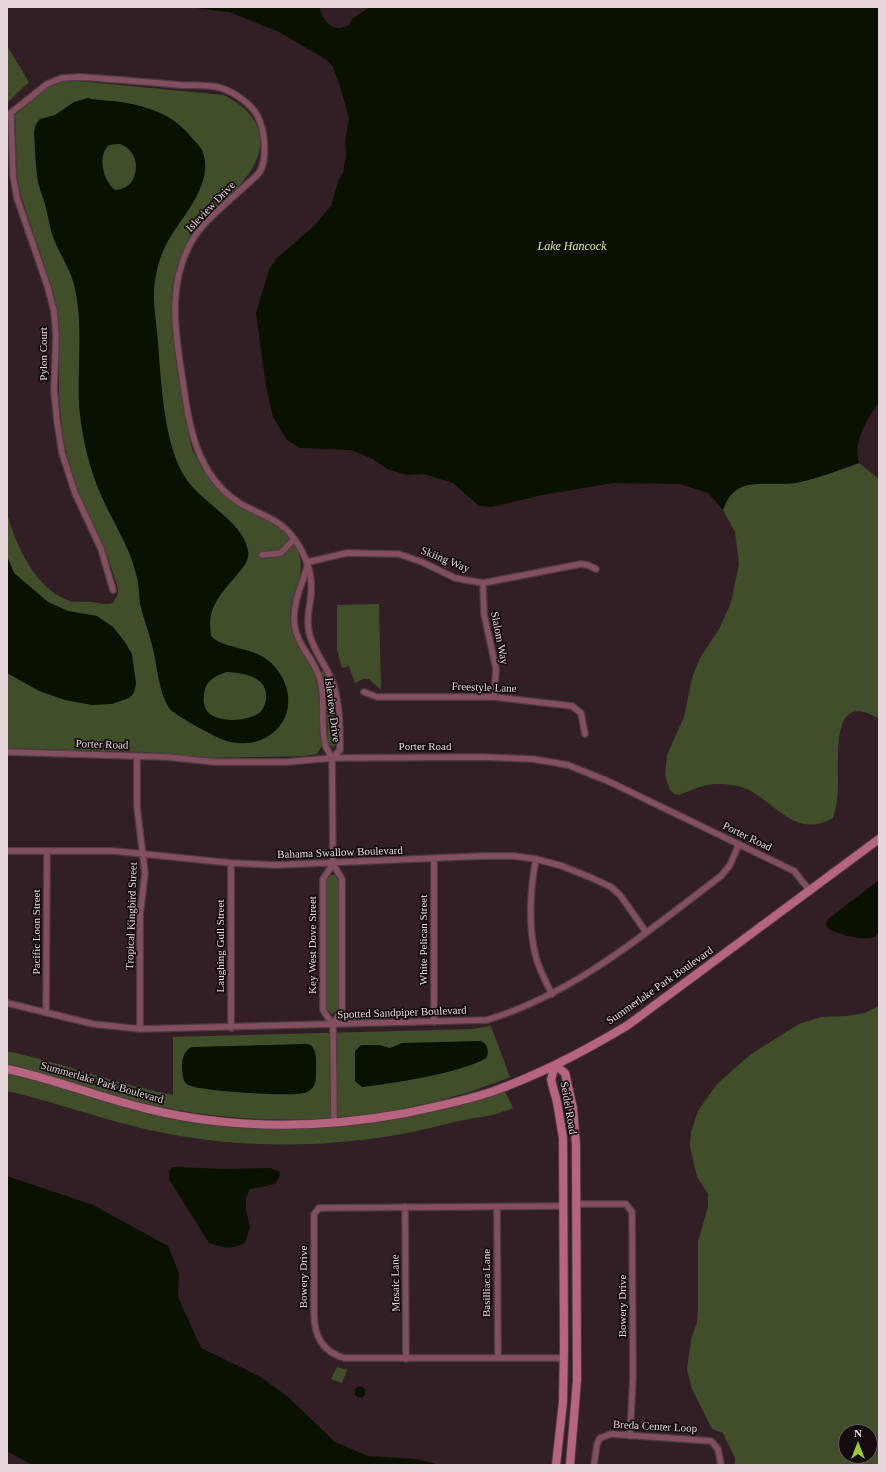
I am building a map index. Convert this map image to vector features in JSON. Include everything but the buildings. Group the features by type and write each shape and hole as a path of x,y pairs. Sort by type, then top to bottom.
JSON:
{"main road":[{"name":"Summerlake Park Boulevard","path":"7,1069 30,1074 147,1109 198,1118 288,1126 334,1123 380,1117 438,1106 491,1092 595,1045 628,1025 879,839"},
{"name":"Seidel Road","path":"556,1465 563,1402 564,1358 563,1138 557,1102 551,1080 555,1064 565,1073 574,1114 576,1145 576,1399 570,1465"}],"street":[{"name":"Isleview Drive","path":"9,115 47,84 62,78 79,77 222,88 246,102 257,115 264,135 264,153 260,172 208,221 190,243 177,278 174,296 176,327 190,429 193,442 207,470 227,493 239,502 270,517 282,526 294,538 308,562 312,584 308,628 315,650 334,684 340,713 340,750 332,758 325,745 320,680 298,641 295,630 295,607 308,562"},
{"name":"Pylon Court","path":"9,115 13,176 17,198 48,288 54,311 56,336 54,390 62,453 75,493 101,549 113,590"},
{"path":"262,555 281,553 294,538"},
{"name":"Skiing Way","path":"308,562 347,553 400,554 422,562 455,578 483,583 581,564 588,564 596,569"},
{"name":"Slalom Way","path":"483,583 484,614 496,669 494,697"},
{"path":"315,669 323,665"},
{"name":"Freestyle Lane","path":"364,692 377,697 494,697 572,706 581,713 585,734"},
{"name":"Porter Road","path":"7,752 137,756 214,762 286,762 332,758 514,757 568,765 610,782 794,871 810,891"},
{"name":"Tropical Kingbird Street","path":"137,756 137,807 143,854 144,879 140,915 140,1029"},
{"name":"Key West Dove Street","path":"332,758 333,864 342,879 342,1009 333,1025 334,1123"},
{"name":"Spotted Sandpiper Boulevard","path":"7,1003 93,1024 140,1029 231,1028 487,1020 515,1012 552,994 589,973 721,876 730,865 739,844"},
{"name":"Bahama Swallow Boulevard","path":"7,851 114,851 231,864 277,865 514,856 536,859 562,866 611,887 620,894 646,932"},
{"name":"Pacific Loon Street","path":"46,1012 47,851"},
{"name":"White Pelican Street","path":"434,858 434,1022"},
{"path":"536,859 532,885 532,941 541,972 552,994"},
{"name":"Laughing Gull Street","path":"231,864 231,1028"},
{"name":"Key West Dove Street","path":"333,864 323,879 323,1010 333,1025"},
{"name":"Bowery Drive","path":"577,1204 622,1203 630,1208 632,1212 633,1376 630,1436"},
{"name":"Bowery Drive","path":"563,1206 324,1207 316,1211 314,1218 314,1326 318,1338 326,1349 337,1356 354,1359 564,1358"},
{"name":"Mosaic Lane","path":"405,1207 406,1359"},
{"name":"Basilliaca Lane","path":"497,1207 498,1358"},
{"name":"Breda Center Loop","path":"594,1465 597,1444 600,1438 611,1434 711,1441 718,1449 721,1465"}],"green space":[{"path":"7,46 29,82 7,103"},
{"path":"67,80 224,95 247,111 256,122 260,136 259,151 254,166 245,179 197,228 180,257 173,283 173,324 190,443 193,451 205,472 226,496 241,507 267,521 283,532 291,540 297,550 301,567 292,601 290,619 291,629 297,643 312,668 317,682 322,740 321,747 317,754 305,756 208,758 143,752 7,748 7,514 16,539 28,564 45,585 55,594 69,601 107,604 113,603 118,594 118,588 105,549 80,496 72,475 63,437 59,396 59,326 57,309 53,291 20,193 17,175 15,115 50,85"},
{"path":"859,463 879,479 879,719 863,712 852,712 845,718 841,729 839,742 838,786 833,818 820,823 808,824 797,822 787,817 758,795 747,789 730,785 715,784 699,787 679,795 674,794 670,790 665,775 667,755 684,717 692,678 700,658 719,629 731,603 739,564 735,532 723,510 729,498 736,490 745,486 755,484 788,484 800,482"},
{"path":"379,604 381,690 369,679 363,679 355,683 349,666 342,668 337,650 337,605"},
{"path":"323,671 328,678 336,705 337,743 333,747 329,745 328,742 327,707 320,673"},
{"path":"329,875 335,875 339,882 339,1005 338,1010 332,1014 326,1009 325,879"},
{"path":"879,1006 879,1465 735,1465 735,1458 723,1433 712,1429 692,1389 687,1370 691,1339 697,1323 698,1242 708,1207 708,1194 697,1177 690,1146 691,1132 698,1111 717,1084 751,1054 799,1024 821,1017 847,1016 864,1013"},
{"path":"491,1026 510,1077 466,1093 420,1105 373,1114 326,1118 278,1119 231,1117 184,1111 138,1102 40,1073 7,1065 7,1051 173,1095 173,1037 472,1029"},
{"path":"7,1069 147,1109 243,1123 380,1117 503,1087 513,1108 497,1114 471,1118 405,1133 367,1139 309,1144 251,1144 193,1138 144,1129 7,1091"},
{"path":"337,1367 347,1370 342,1383 331,1379"}],"water":[{"name":"Lake Hancock","path":"188,7 319,7 327,22 334,27 339,28 350,24 352,19 370,7 879,7 879,403 865,424 859,439 859,463 800,482 788,484 755,484 745,486 736,490 729,498 723,510 708,493 680,484 613,483 542,495 492,507 479,506 453,483 424,474 407,475 387,469 373,459 351,450 300,448 287,440 273,417 266,386 256,313 269,270 277,258 314,226 331,206 339,179 343,173 346,155 345,141 349,118 333,67 327,60 279,32 229,12"},
{"path":"88,98 121,102 151,109 168,117 184,129 202,150 205,162 205,174 201,186 189,210 168,241 156,274 154,302 160,375 164,410 168,428 172,445 183,474 199,494 229,520 237,529 244,539 248,550 246,563 221,594 212,610 210,621 211,636 224,644 251,651 268,660 275,667 285,683 288,699 286,713 280,726 269,736 255,742 239,743 221,739 185,720 169,708 161,689 153,648 140,604 138,581 133,563 125,543 105,505 90,466 80,415 78,305 74,283 53,237 39,186 36,170 34,132 36,124 40,119 55,115 74,102","holes":["120,144 128,148 133,155 136,162 136,170 134,178 130,184 115,190 107,181 102,161 105,149 109,145","227,672 248,675 260,681 264,686 266,700 264,707 259,713 247,718 232,720 217,718 207,711 204,706 206,686 214,677"]},
{"path":"7,556 14,573 48,602 68,611 97,616 113,627 132,654 136,684 134,693 129,698 112,704 92,705 65,700 39,691 7,673"},
{"path":"879,880 879,931 875,937 857,938 828,929 826,924 828,919"},
{"path":"481,1041 487,1048 487,1057 463,1068 428,1076 362,1087 355,1081 355,1051 361,1045 379,1045 390,1048 402,1043"},
{"path":"311,1045 313,1048 316,1062 315,1082 313,1088 307,1092 300,1094 269,1094 231,1092 199,1088 188,1085 184,1081 182,1061 185,1053 192,1047"},
{"path":"173,1167 226,1169 270,1168 280,1172 279,1178 275,1184 250,1189 246,1198 246,1210 250,1227 245,1243 227,1248 209,1243 169,1179 169,1171"},
{"path":"7,1176 93,1205 168,1246 179,1273 178,1297 201,1348 259,1376 287,1396 335,1442 368,1456 416,1459 440,1465 32,1465 7,1451"},
{"path":"360,1386 364,1388 366,1392 364,1396 360,1398 356,1396 354,1392 356,1388"}]}
